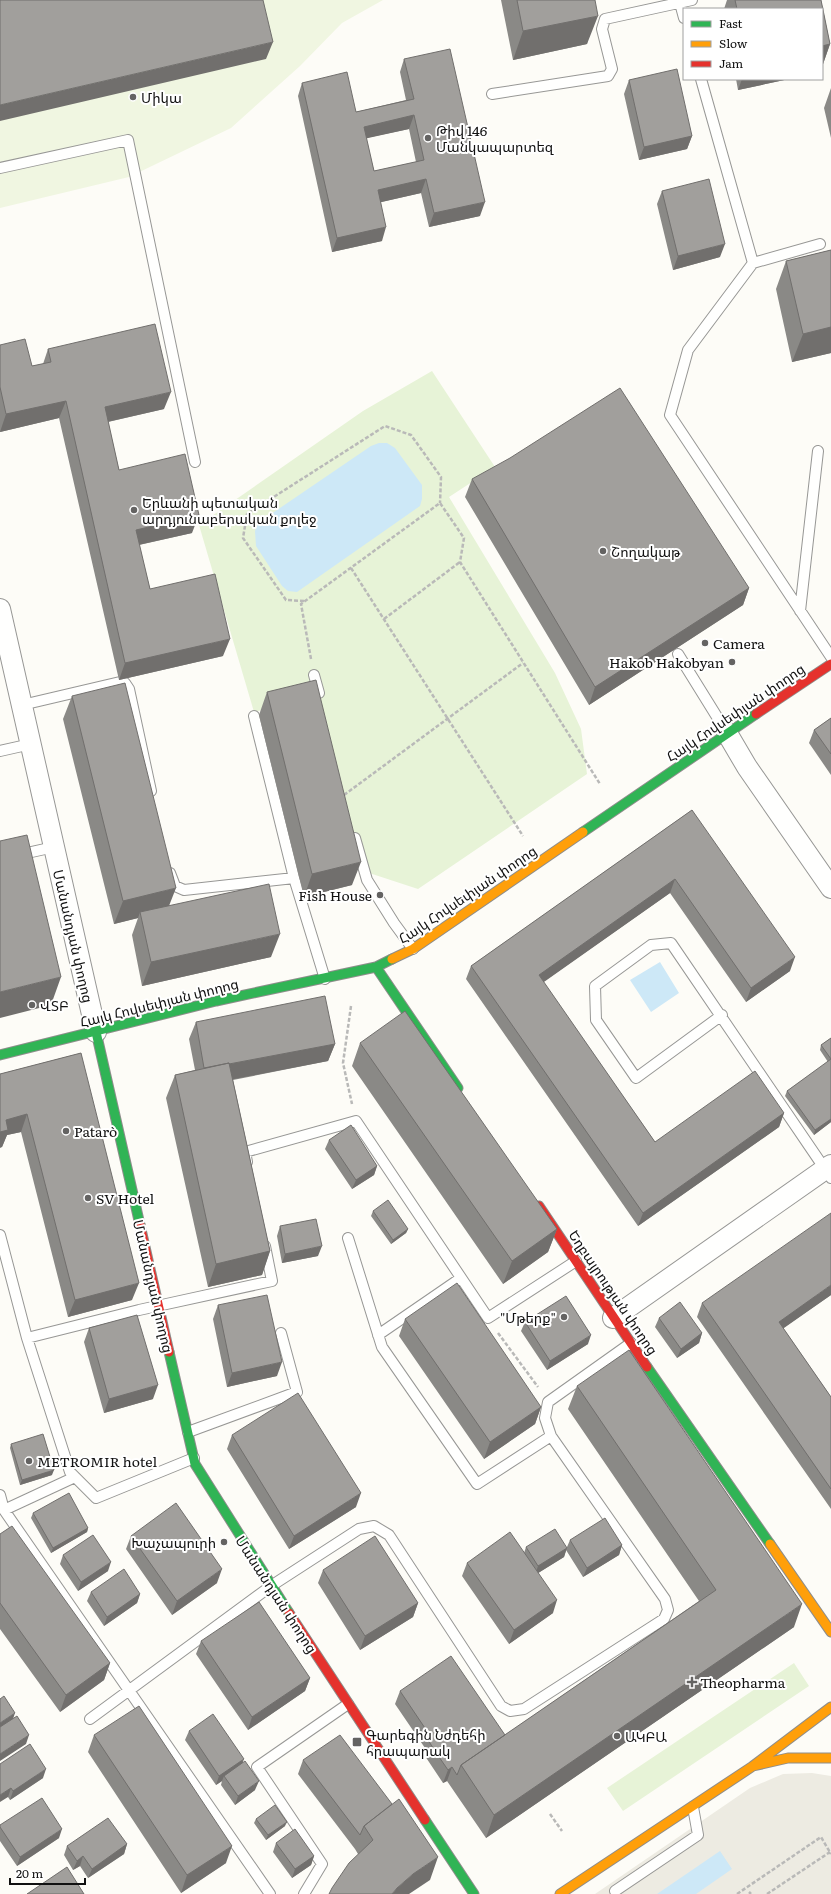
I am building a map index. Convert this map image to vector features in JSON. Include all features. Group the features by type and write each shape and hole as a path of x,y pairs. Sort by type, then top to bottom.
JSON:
{"street":[{"name":"Մանանդյան փողոց","path":"0,609 54,846 76,953 96,1032 196,1464 271,1586 474,1894"},
{"name":"Հայկ Հովսեփյան փողոց","path":"0,1054 96,1032 216,1001 376,967 413,949 727,733 831,664"},
{"path":"727,733 747,766 831,888"},
{"path":"376,967 464,1096"},
{"path":"613,1318 829,1171"},
{"name":"Եղբայրության փողոց","path":"531,1195 613,1318 831,1632"},
{"path":"560,1894 753,1766 831,1707"},
{"path":"753,1766 788,1758 831,1758"}],"lane":[{"path":"492,94 608,76 612,69 602,29 605,19 692,0"},
{"path":"680,3 683,14"},
{"path":"701,80 753,263"},
{"path":"0,168 128,140 195,462"},
{"path":"820,244 753,263 688,350 670,415 831,657"},
{"path":"800,611 818,451"},
{"path":"678,654 727,733"},
{"path":"314,675 322,705"},
{"path":"22,705 120,682 126,683 129,689 154,803"},
{"path":"254,716 294,878 325,979"},
{"path":"0,752 31,744"},
{"path":"353,830 367,880 394,923 413,949"},
{"path":"0,859 54,846"},
{"path":"168,864 171,879 175,886 184,890 294,878"},
{"path":"722,1015 636,1078 596,1020 595,986 651,945 671,943 722,1015 829,1171"},
{"path":"250,1174 245,1152 356,1121 488,1318 576,1261"},
{"path":"0,1236 27,1338 70,1472 96,1498 194,1458"},
{"path":"27,1338 159,1306 272,1281 263,1236"},
{"path":"348,1238 382,1348 477,1484 551,1436"},
{"path":"378,1335 461,1278"},
{"path":"188,1432 297,1392 281,1333"},
{"path":"90,1719 271,1586 359,1529 374,1526 389,1535 501,1706 510,1711 524,1709 664,1619 668,1610 664,1599 551,1436 545,1418 548,1402 631,1343"},
{"path":"4,1510 75,1477"},
{"path":"0,1495 4,1510 270,1894"},
{"path":"304,1894 322,1864 257,1767 348,1704"},
{"path":"616,1891 698,1835 693,1807"}],"path":[{"path":"305,601 286,600 243,538 247,514 385,426 411,435 441,477 440,503 464,538 460,562 600,784"},
{"path":"314,675 301,604 440,503"},
{"path":"384,619 460,562"},
{"path":"351,568 523,836"},
{"path":"344,795 524,663"},
{"path":"351,1006 343,1063 356,1121"},
{"path":"488,1318 548,1402"},
{"path":"550,1814 562,1831"},
{"path":"737,1894 821,1837 830,1853 767,1894"}],"green space":[{"name":"Միկա","path":"0,0 383,0 342,23 300,66 231,128 129,177 0,208"},
{"path":"432,371 495,467 449,497 555,673 581,729 587,774 418,889 360,870 308,699 254,712 199,525 363,411"},
{"path":"794,1663 809,1686 623,1811 607,1788"}],"shaded area":[{"path":"812,1773 831,1776 831,1894 595,1894 750,1788 783,1774"}],"water":[{"path":"379,443 387,443 395,448 422,485 422,499 420,506 297,592 288,591 282,586 256,546 255,531 258,523 371,446"},
{"path":"660,962 679,993 651,1012 630,980"},
{"path":"720,1851 732,1869 696,1894 657,1894"}],"building":[{"path":"0,0 263,0 273,42 0,105"},
{"path":"517,0 595,0 598,16 523,31"},
{"path":"735,0 821,0 823,8 737,8"},
{"path":"823,10 830,44 823,46"},
{"path":"450,49 485,202 434,213 426,179 378,190 386,227 337,238 302,83 347,72 356,112 414,99 404,59","holes":["414,115 424,160 374,171 364,127"]},
{"path":"677,69 692,136 644,147 629,80"},
{"path":"709,179 725,244 678,256 662,191"},
{"path":"831,250 831,327 803,334 786,261"},
{"name":"Երևանի պետական արդյունաբերական քոլեջ","path":"155,324 171,392 105,407 119,470 185,454 199,515 136,530 150,589 215,574 230,639 125,663 66,401 6,414 0,387 0,345 25,339 32,366 51,362 48,349"},
{"name":"Շողակաթ","path":"620,388 749,588 595,687 472,479 510,458"},
{"path":"316,680 361,862 312,874 267,692"},
{"path":"125,683 176,888 123,901 72,696"},
{"path":"831,718 831,754 814,730"},
{"path":"692,810 795,957 751,988 675,879 539,975 655,1142 755,1071 784,1113 643,1213 471,966"},
{"path":"27,835 61,977 0,992 0,841"},
{"path":"269,884 280,934 151,962 140,912"},
{"path":"325,996 335,1044 204,1068 196,1022"},
{"path":"405,1011 557,1229 512,1261 360,1043"},
{"path":"831,1038 831,1059 821,1045"},
{"path":"81,1053 139,1283 75,1300 27,1114 6,1120 8,1130 0,1132 0,1074"},
{"path":"831,1059 831,1119 815,1130 787,1091"},
{"path":"229,1063 270,1251 216,1264 175,1075"},
{"path":"351,1125 377,1166 356,1180 329,1140"},
{"path":"388,1200 408,1229 393,1240 373,1211"},
{"path":"831,1213 831,1285 779,1322 831,1397 831,1489 702,1303"},
{"path":"316,1219 322,1246 285,1254 280,1226"},
{"path":"457,1283 541,1407 490,1442 405,1319"},
{"path":"267,1295 282,1362 232,1373 218,1305"},
{"path":"566,1296 591,1335 550,1361 525,1322"},
{"path":"680,1302 702,1333 681,1349 659,1318"},
{"path":"137,1315 158,1385 109,1399 89,1328"},
{"path":"629,1350 802,1604 494,1815 461,1765 716,1590 577,1386"},
{"path":"298,1393 361,1493 294,1536 232,1435"},
{"path":"43,1434 54,1470 22,1480 11,1444"},
{"path":"69,1493 88,1528 53,1548 33,1513"},
{"path":"176,1503 222,1569 177,1601 131,1536"},
{"path":"605,1518 622,1545 587,1568 570,1540"},
{"path":"12,1526 110,1663 66,1695 0,1603 0,1534"},
{"path":"555,1529 567,1548 538,1566 526,1547"},
{"path":"510,1532 557,1600 514,1630 467,1563"},
{"path":"93,1535 111,1562 81,1582 63,1555"},
{"path":"375,1536 418,1603 365,1636 323,1570"},
{"path":"124,1569 140,1594 107,1617 91,1592"},
{"path":"259,1602 310,1678 252,1717 201,1641"},
{"path":"451,1656 505,1735 461,1765 457,1775 452,1767 448,1770 437,1754 428,1740 431,1737 400,1691"},
{"path":"4,1696 15,1713 0,1723 0,1699"},
{"path":"139,1706 232,1846 187,1875 94,1735"},
{"path":"213,1714 244,1759 219,1776 189,1731"},
{"path":"17,1716 29,1735 0,1754 0,1727"},
{"path":"340,1735 392,1804 364,1826 360,1835 303,1760"},
{"path":"30,1744 46,1769 13,1791 11,1788 0,1795 0,1764"},
{"path":"245,1761 259,1781 238,1796 224,1776"},
{"path":"42,1798 62,1829 20,1857 0,1825"},
{"path":"399,1799 438,1857 413,1874 392,1894 329,1894 349,1863 373,1840 364,1826"},
{"path":"275,1805 287,1822 268,1835 256,1819"},
{"path":"108,1818 127,1844 92,1869 83,1856 77,1861 67,1846"},
{"path":"295,1829 314,1856 295,1869 276,1843"},
{"path":"67,1867 84,1894 27,1894"}],"traffic: fast":[{"path":"583,832 756,714"},
{"path":"0,1055 216,1001 376,967 392,959"},
{"path":"376,967 458,1088"},
{"path":"96,1032 140,1225"},
{"path":"169,1352 195,1464 289,1613"},
{"path":"647,1367 770,1544"},
{"path":"425,1820 474,1894"}],"traffic: slow":[{"path":"392,959 413,949 583,832"},
{"path":"770,1544 831,1632"},
{"path":"753,1766 831,1707"},
{"path":"560,1894 753,1766 788,1758 831,1758"}],"traffic: jam":[{"path":"756,714 831,664"},
{"path":"539,1206 647,1367"},
{"path":"140,1225 169,1352"},
{"path":"289,1613 425,1820"}],"place":[{"name":"Միկա","path":"133,97"},
{"name":"Թիվ 146 Մանկապարտեզ","path":"428,138"},
{"name":"Երևանի պետական արդյունաբերական քոլեջ","path":"134,510"},
{"name":"Շողակաթ","path":"603,551"},
{"name":"Camera","path":"705,643"},
{"name":"Hakob Hakobyan","path":"732,662"},
{"name":"Fish House","path":"380,895"},
{"name":"ՎՏԲ","path":"32,1005"},
{"name":"Patarò","path":"66,1131"},
{"name":"SV Hotel","path":"88,1198"},
{"name":"\"Մթերք\"","path":"564,1317"},
{"name":"METROMIR hotel","path":"29,1461"},
{"name":"Խաչապուրի","path":"224,1542"},
{"name":"Theopharma","path":"692,1682"},
{"name":"ԱԿԲԱ","path":"617,1736"},
{"name":"Գարեգին Նժդեհի հրապարակ","path":"357,1742"}]}
